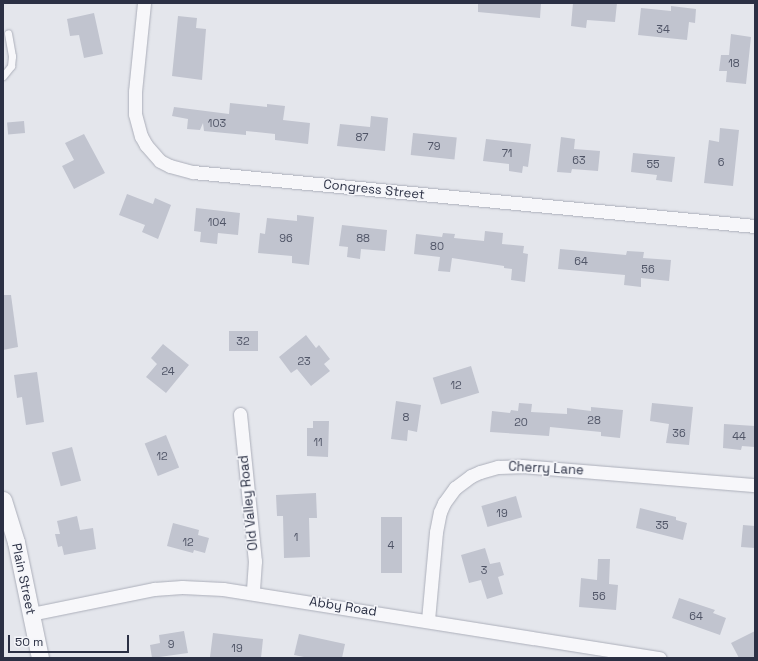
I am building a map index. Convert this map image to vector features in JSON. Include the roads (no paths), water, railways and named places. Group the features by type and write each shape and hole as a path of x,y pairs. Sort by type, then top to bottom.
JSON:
{"street":[{"name":"Congress Street","path":"144,3 135,91 135,114 141,136 146,145 160,161 170,166 192,172 755,226"},
{"name":"Old Valley Road","path":"240,414 255,561 253,592"},
{"name":"Cherry Lane","path":"428,620 436,532 440,512 446,499 454,488 475,474 498,467 522,466 755,485"},
{"name":"Plain Street","path":"3,500 16,542 40,658"},
{"name":"Abby Road","path":"31,614 154,589 204,588 253,592 657,658"}],"lane":[{"path":"3,76 11,66 12,56 8,33"}]}
